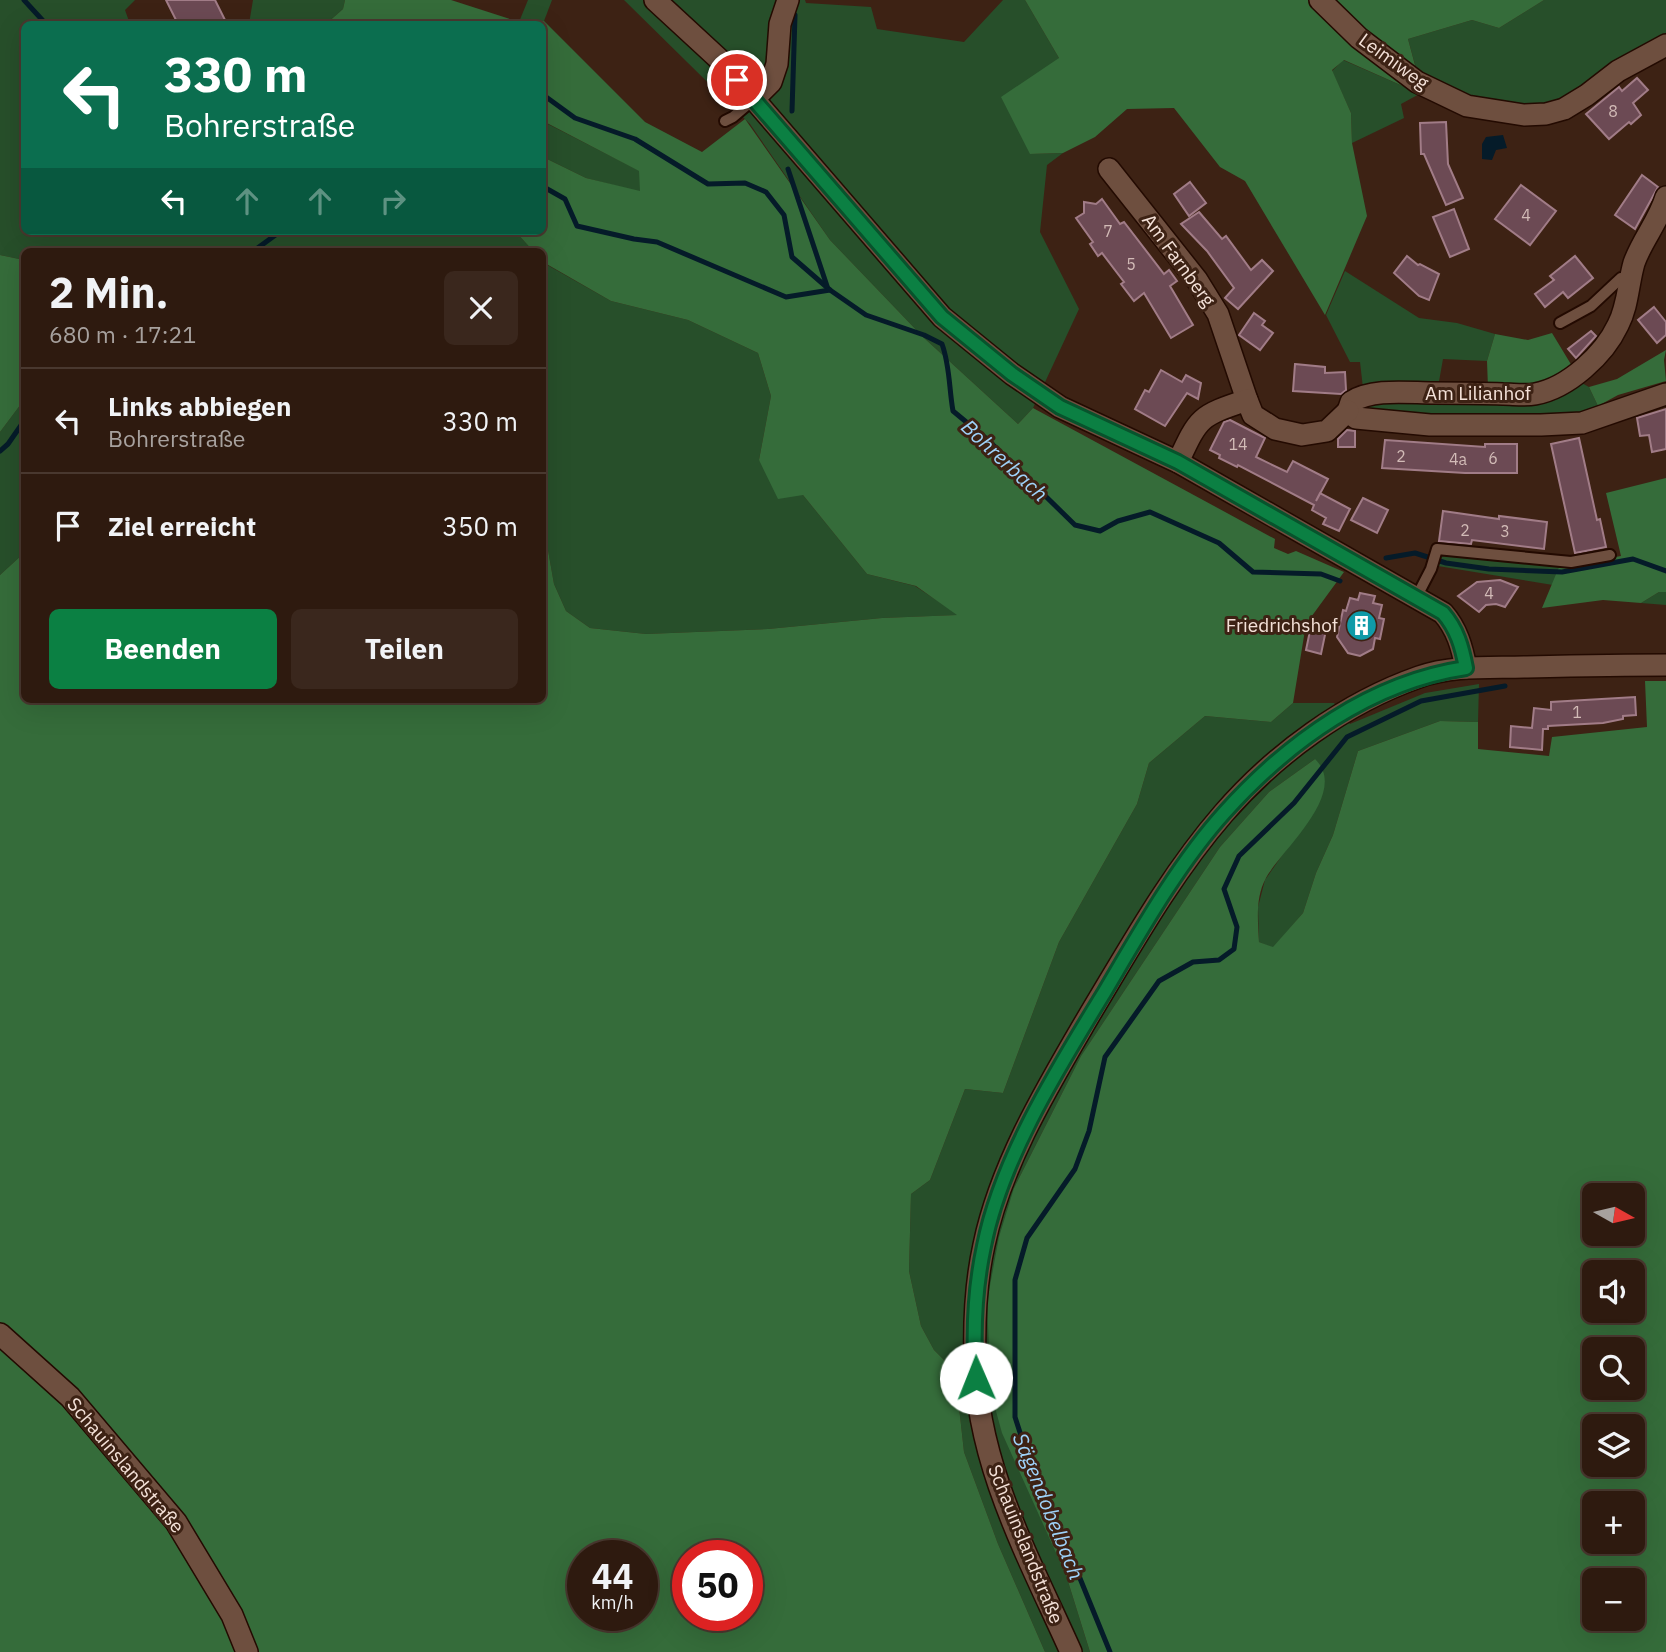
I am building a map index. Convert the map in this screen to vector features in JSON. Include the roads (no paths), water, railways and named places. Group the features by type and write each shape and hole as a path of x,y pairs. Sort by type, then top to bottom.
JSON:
{"street":[{"path":"655,0 720,60 942,317 1012,374 1048,399 1178,462 1443,613 1453,625 1466,668"},
{"path":"753,100 771,82 777,64 780,24 788,0"},
{"name":"Leimiweg","path":"1320,0 1359,38 1417,82 1467,106 1524,115 1546,114 1564,109 1618,71 1666,45"},
{"name":"Am Farnberg","path":"1109,169 1204,291 1218,314 1247,400"},
{"name":"Am Lilianhof","path":"1247,400 1253,415 1275,429 1303,435 1327,431 1348,411 1351,402 1362,395 1534,394 1558,386 1573,376 1608,342 1625,309 1639,250 1661,215 1666,197"},
{"name":"Am Lilianhof","path":"1348,411 1356,418 1430,425 1582,423 1666,394"},
{"path":"1178,462 1201,419 1216,410 1247,400"},
{"name":"Schauinslandstraße","path":"1071,1652 995,1477 979,1416 975,1359 977,1298 984,1245 1002,1186 1027,1129 1076,1039 1179,872 1224,813 1256,781 1354,698 1421,676 1466,668 1666,664"},
{"name":"Schauinslandstraße","path":"0,1334 70,1397 176,1522 232,1615 247,1652"}],"lane":[{"path":"725,121 753,100"},
{"path":"1560,323 1591,306 1621,278 1631,279"},
{"path":"1417,596 1431,569 1437,549 1571,562 1610,555"}],"water":[{"path":"1503,135 1507,148 1496,150 1492,160 1482,159 1482,144 1486,137"}],"waterway":[{"name":"Bohrerbach","path":"24,0 43,21"},
{"path":"792,111 795,15"},
{"name":"Bohrerbach","path":"546,97 575,118 635,139 708,184 745,183 766,192 784,215 792,257 830,290 866,315 942,344 953,411 988,440 1075,525 1100,531 1118,521 1150,512 1219,543 1253,572 1321,574 1340,581"},
{"path":"788,169 827,286"},
{"path":"546,188 565,199 577,226 657,242 786,297 830,290"},
{"path":"258,248 275,235"},
{"path":"0,451 21,425"},
{"name":"Bohrerbach","path":"1386,558 1415,553 1446,563 1489,569 1562,572 1633,559 1666,571"},
{"name":"Sägendobelbach","path":"1110,1652 1036,1482 1015,1417 1015,1280 1027,1238 1075,1169 1089,1131 1105,1057 1159,981 1193,962 1219,960 1234,949 1237,927 1224,889 1239,856 1294,803 1347,737 1421,701 1505,686"}],"place":[{"name":"Friedrichshof","path":"1361,625"}]}
